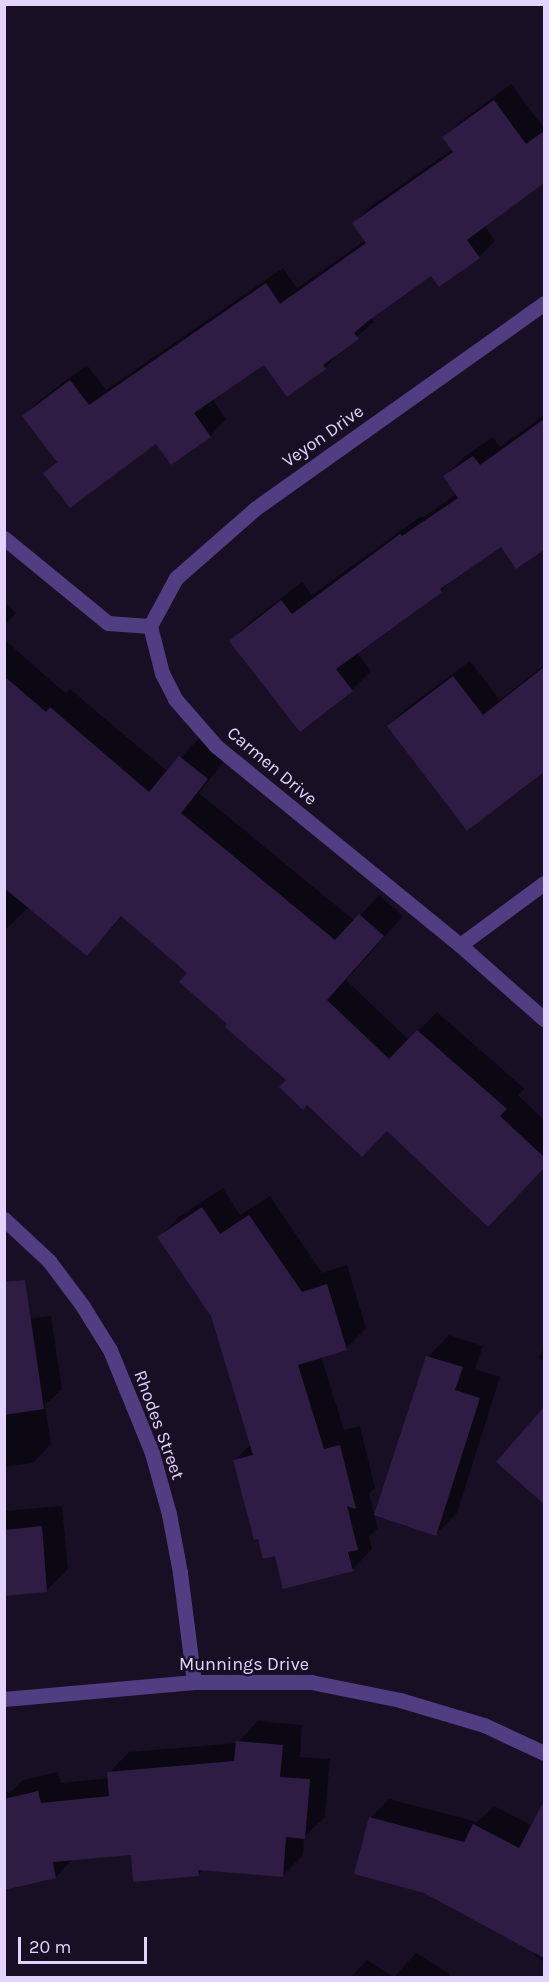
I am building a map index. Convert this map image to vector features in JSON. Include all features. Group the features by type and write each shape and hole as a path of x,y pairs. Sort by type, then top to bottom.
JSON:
{"street":[{"name":"Veyon Drive","path":"150,626 176,578 256,508 544,303"},
{"path":"4,538 108,623 150,626"},
{"name":"Carmen Drive","path":"150,626 162,673 175,699 216,746 460,945 544,1019"},
{"path":"460,945 544,883"},
{"name":"Rhodes Street","path":"4,1219 49,1261 82,1305 110,1350 133,1406 152,1453 169,1514 194,1682"},
{"name":"Munnings Drive","path":"4,1699 194,1682 311,1682 400,1700 484,1725 544,1753"}],"building":[{"path":"494,100 526,144 544,131 544,183 467,240 480,258 439,287 431,276 368,321 354,333 359,339 323,365 326,369 287,397 264,365 194,413 211,437 171,465 156,444 70,508 43,473 57,462 22,416 70,380 89,405 266,283 280,304 366,243 352,223 453,152 442,137"},
{"path":"544,419 544,550 516,569 501,547 440,589 442,592 336,669 353,691 300,732 229,641 281,600 292,614 400,534 402,536 458,498 443,476 473,456 480,465"},
{"path":"544,667 544,772 467,831 387,726 453,676 483,715"},
{"path":"4,676 46,712 50,707 149,792 179,756 208,779 181,813 335,940 359,914 384,936 327,1000 389,1059 417,1030 507,1109 500,1116 544,1157 544,1168 488,1227 387,1131 362,1157 307,1105 303,1110 279,1087 286,1080 225,1027 227,1024 179,982 187,973 121,916 87,956 4,888"},
{"path":"202,1207 220,1234 249,1215 302,1292 327,1284 347,1350 298,1365 324,1449 340,1445 356,1509 347,1506 358,1550 348,1552 353,1571 283,1589 275,1556 263,1559 258,1539 254,1540 233,1460 253,1455 211,1316 157,1237"},
{"path":"25,1280 44,1409 4,1415 4,1282"},
{"path":"426,1356 463,1367 455,1390 480,1398 436,1536 374,1515"},
{"path":"544,1407 544,1504 496,1462"},
{"path":"42,1526 47,1592 4,1596 4,1530"},
{"path":"236,1741 283,1745 280,1777 310,1779 305,1839 286,1837 283,1877 198,1870 199,1876 133,1882 131,1855 53,1862 56,1878 4,1890 4,1799 38,1791 41,1803 109,1796 107,1772 234,1761"},
{"path":"544,1801 544,1958 424,1893 354,1874 369,1817 464,1842 473,1824 519,1848"}]}
